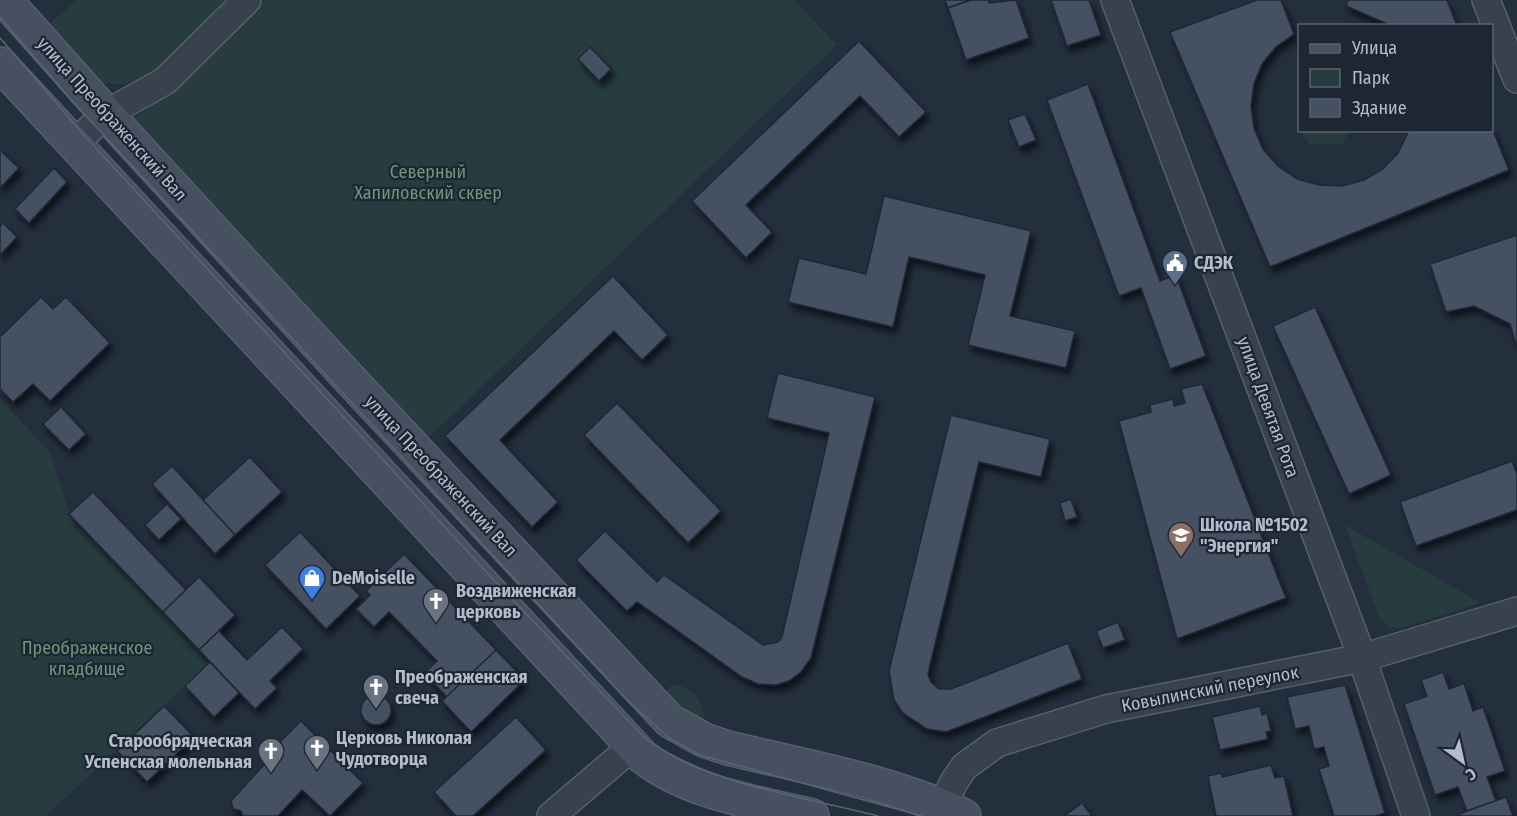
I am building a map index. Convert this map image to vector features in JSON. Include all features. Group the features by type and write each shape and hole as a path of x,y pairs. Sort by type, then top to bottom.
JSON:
{"main road":[{"name":"улица Преображенский Вал","path":"5,0 106,114 670,721 704,740 728,748 886,787 947,812"},
{"path":"0,64 633,746 656,767 691,784 812,816"}],"street":[{"path":"73,145 106,114 165,81 248,0"},
{"name":"улица Девятая Рота","path":"1115,0 1362,658 1416,816"},
{"path":"1486,0 1517,79"},
{"name":"Ковылинский переулок","path":"947,812 964,767 997,743 1106,709 1362,658 1517,611"},
{"path":"551,816 633,746"}],"green space":[{"path":"77,0 234,0 164,67 138,81 117,84 96,82 48,25"},
{"name":"Северный Хапиловский сквер","path":"264,0 794,0 837,45 422,444 130,121 168,93"},
{"path":"1301,132 1348,132 1343,144 1309,144"},
{"name":"Преображенское кладбище","path":"0,399 49,451 70,514 210,662 46,816 0,816"},
{"path":"1345,525 1481,603 1401,628 1388,627 1379,617"},
{"path":"672,685 687,689 698,699 704,713 703,728 658,699"}],"building":[{"path":"945,0 971,0 948,8"},
{"path":"971,0 988,0 989,3 1016,0 1029,38 966,60 948,8"},
{"path":"1051,0 1089,0 1101,35 1067,46"},
{"path":"1257,0 1281,0 1294,34 1276,47 1262,64 1254,84 1251,106 1254,128 1263,149 1278,166 1297,179 1319,185 1342,186 1364,180 1383,169 1398,153 1408,132 1493,130 1509,170 1270,267 1170,32"},
{"path":"1348,0 1447,0 1456,24 1387,24 1346,6"},
{"path":"859,41 926,112 899,137 860,96 746,205 772,232 746,258 692,201"},
{"path":"590,47 611,69 599,81 578,59"},
{"path":"1088,84 1160,281 1176,275 1206,356 1170,369 1141,288 1119,296 1047,100"},
{"path":"1025,114 1036,140 1019,147 1008,120"},
{"path":"0,150 19,168 0,188"},
{"path":"54,168 67,182 29,223 15,209"},
{"path":"884,196 1031,231 1010,316 1075,331 1066,368 968,345 985,275 909,257 893,327 788,302 799,258 866,274"},
{"path":"3,223 17,237 0,255 0,226"},
{"path":"1517,235 1516,345 1510,324 1474,306 1446,312 1430,264"},
{"path":"613,276 668,335 642,360 614,331 500,440 558,502 532,527 445,436"},
{"path":"41,297 53,309 66,297 110,343 50,401 33,384 13,402 0,389 0,337"},
{"path":"1315,307 1391,475 1349,494 1273,326"},
{"path":"778,373 875,397 811,658 801,672 789,681 776,685 758,684 742,677 637,602 627,611 576,560 605,531 657,582 664,575 763,645 778,642 782,637 829,433 767,418"},
{"path":"1202,384 1286,598 1177,639 1119,421 1151,412 1150,405 1173,399 1174,406 1185,403 1181,389"},
{"path":"617,403 721,511 688,543 584,435"},
{"path":"61,407 86,434 69,450 43,424"},
{"path":"951,415 1050,439 1041,477 979,462 930,665 928,675 931,682 939,689 951,689 1068,643 1082,679 946,732 927,729 903,713 894,700 889,671"},
{"path":"250,457 282,492 235,535 203,500"},
{"path":"1512,461 1517,474 1517,510 1416,546 1400,502"},
{"path":"172,466 235,535 215,554 152,484"},
{"path":"93,492 186,590 163,612 69,514"},
{"path":"1071,499 1077,517 1065,521 1060,503"},
{"path":"167,504 181,519 159,540 145,525"},
{"path":"300,532 360,596 326,629 265,565"},
{"name":"Воздвиженская церковь","path":"404,554 496,650 447,697 424,673 437,661 389,612 374,627 356,609 370,595 366,591"},
{"path":"199,577 235,615 199,650 163,612"},
{"path":"1118,622 1125,640 1103,648 1096,631"},
{"path":"282,627 303,649 270,681 277,688 255,709 199,650 219,631 247,660"},
{"path":"496,650 525,680 471,732 442,701"},
{"path":"210,662 239,693 214,717 185,686"},
{"path":"1443,672 1449,689 1464,683 1473,711 1483,707 1505,771 1487,777 1496,801 1467,811 1458,787 1435,795 1404,704 1427,696 1421,680"},
{"path":"1345,685 1385,813 1375,816 1334,816 1319,769 1329,766 1324,747 1314,749 1309,726 1295,729 1287,697"},
{"name":"Преображенская свеча","path":"376,695 387,699 391,710 387,721 376,725 365,721 361,710 365,699"},
{"path":"164,706 194,737 147,782 117,751"},
{"path":"1260,706 1262,715 1267,713 1271,731 1266,732 1268,739 1220,750 1212,717"},
{"path":"516,717 546,750 473,816 456,816 434,792"},
{"name":"Церковь Николая Чудотворца","path":"301,721 363,783 330,816 302,790 278,816 243,816 241,811 233,809 231,801 270,758 267,755"},
{"path":"1271,765 1275,778 1284,776 1293,816 1216,816 1208,776 1221,773 1222,777"},
{"path":"1506,797 1513,816 1455,816 1467,811"},
{"path":"1082,803 1092,816 1064,816"}],"tram line":[{"path":"0,17 73,102 629,702 669,738 700,755 922,816"},
{"path":"0,38 84,135 490,576 646,739 672,755 728,779 878,816"}],"place":[{"name":"СДЭК","path":"1175,286"},
{"name":"Школа №1502 \"Энергия\"","path":"1181,558"},
{"name":"DeMoiselle","path":"312,601"},
{"name":"Воздвиженская церковь","path":"436,624"},
{"name":"Преображенская свеча","path":"376,710"},
{"name":"Церковь Николая Чудотворца","path":"317,771"},
{"name":"Старообрядческая Успенская молельная","path":"271,774"}]}
